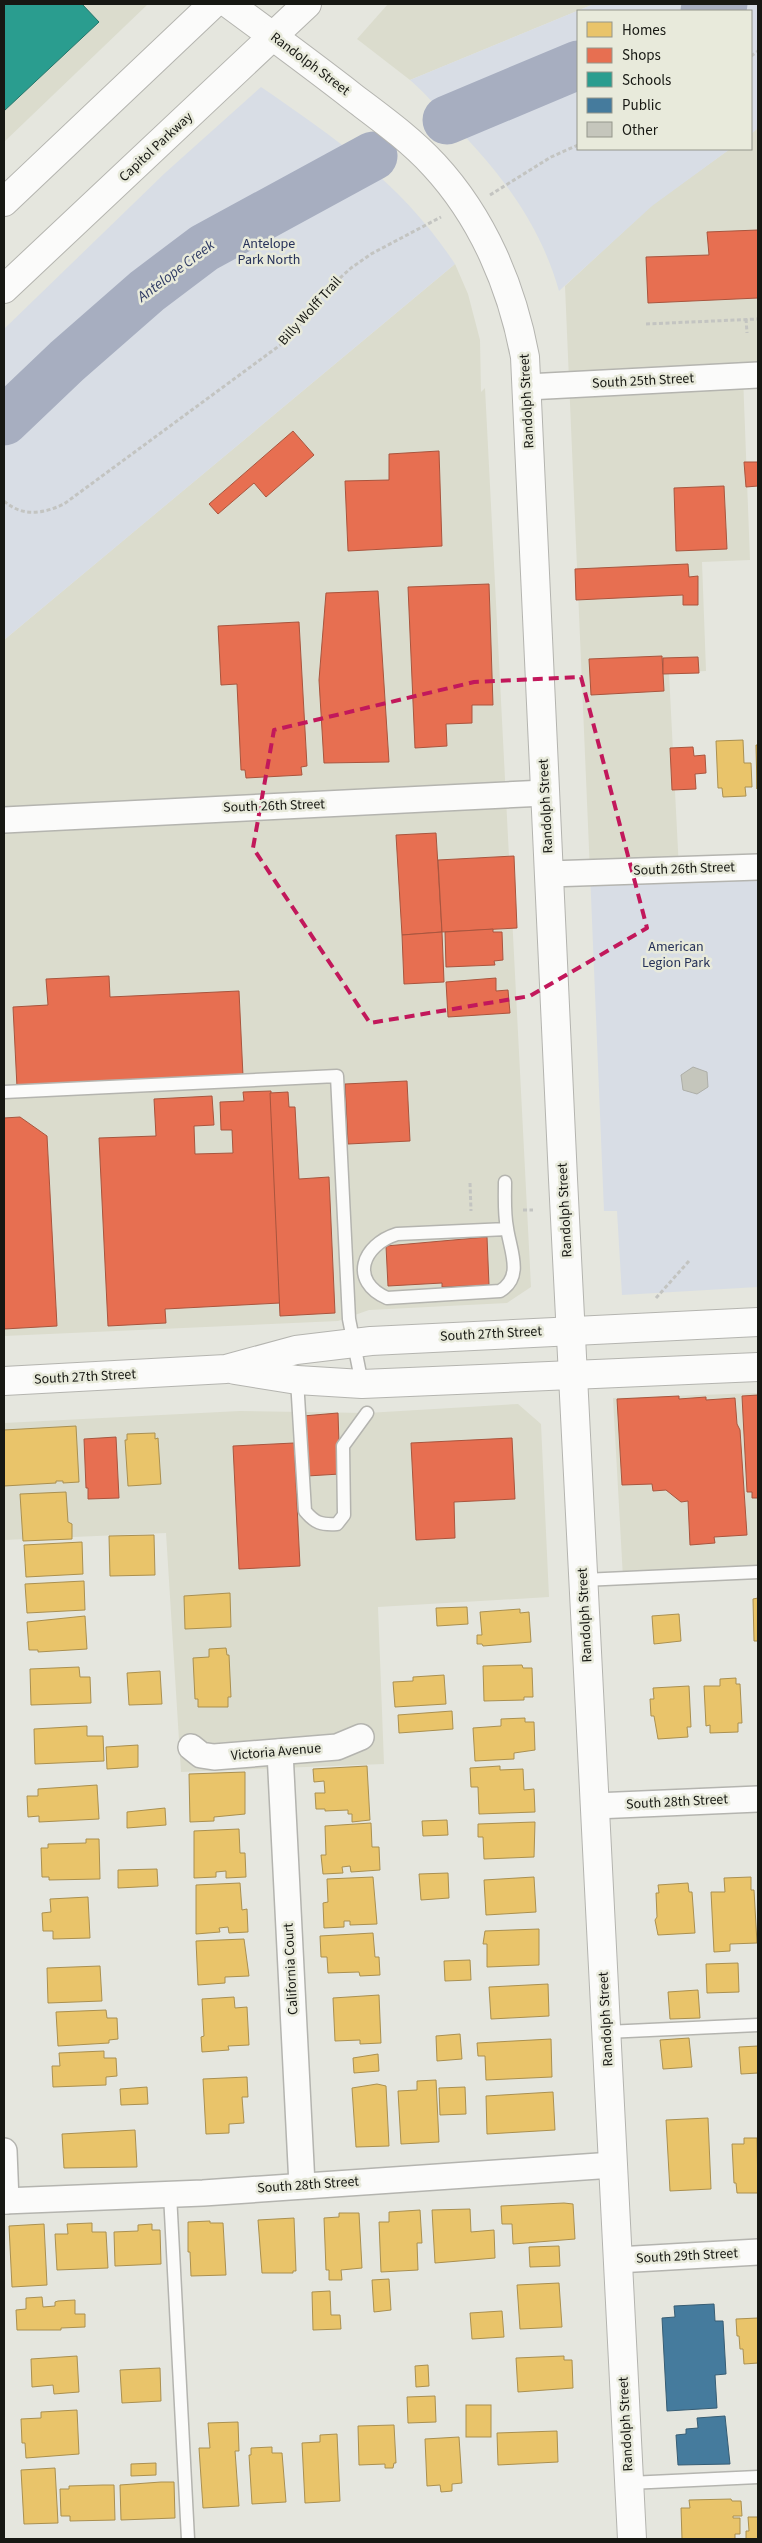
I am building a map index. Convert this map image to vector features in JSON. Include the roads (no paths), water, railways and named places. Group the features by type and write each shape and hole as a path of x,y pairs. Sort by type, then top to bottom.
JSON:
{"main road":[{"path":"4,202 214,4"},
{"name":"Randolph Street","path":"229,4 405,137 435,166 466,206 500,269 513,304 525,357 531,523 632,2539"},
{"name":"Capitol Parkway","path":"4,289 308,4"},
{"name":"South 27th Street","path":"226,1369 296,1350 353,1343 571,1330 758,1322"},
{"name":"South 27th Street","path":"4,1380 226,1369 297,1380 362,1384 758,1367"}],"street":[{"name":"South 25th Street","path":"527,386 758,375"},
{"name":"South 26th Street","path":"4,820 545,792"},
{"name":"South 26th Street","path":"549,874 758,867"},
{"name":"Victoria Avenue","path":"191,1747 202,1755 214,1757 337,1747 361,1737"},
{"name":"California Court","path":"280,1752 302,2185"},
{"name":"South 28th Street","path":"595,1806 758,1799"},
{"path":"4,2151 5,2201"},
{"name":"South 28th Street","path":"5,2201 170,2194 612,2165"},
{"name":"South 29th Street","path":"617,2260 758,2252"}],"lane":[{"path":"4,1092 337,1076 349,1319 362,1384"},
{"path":"505,1182 507,1229 513,1248 514,1270 508,1287 500,1291 388,1298 376,1293 369,1286 365,1276 368,1254 376,1243 397,1234 507,1229"},
{"path":"297,1380 305,1511 314,1522 325,1525 337,1524 344,1515 342,1446 367,1412"},
{"path":"583,1580 758,1572"},
{"path":"606,2032 758,2025"},
{"path":"170,2194 188,2539"},
{"path":"629,2483 758,2477"}],"waterway":[{"name":"Antelope Creek","path":"708,10 723,4"},
{"name":"Antelope Creek","path":"447,120 577,65"},
{"name":"Antelope Creek","path":"4,421 67,361 147,291 204,248 373,156"}],"park label":[{"name":"Antelope Park North","path":"269,252"},
{"name":"American Legion Park","path":"676,956"}]}
